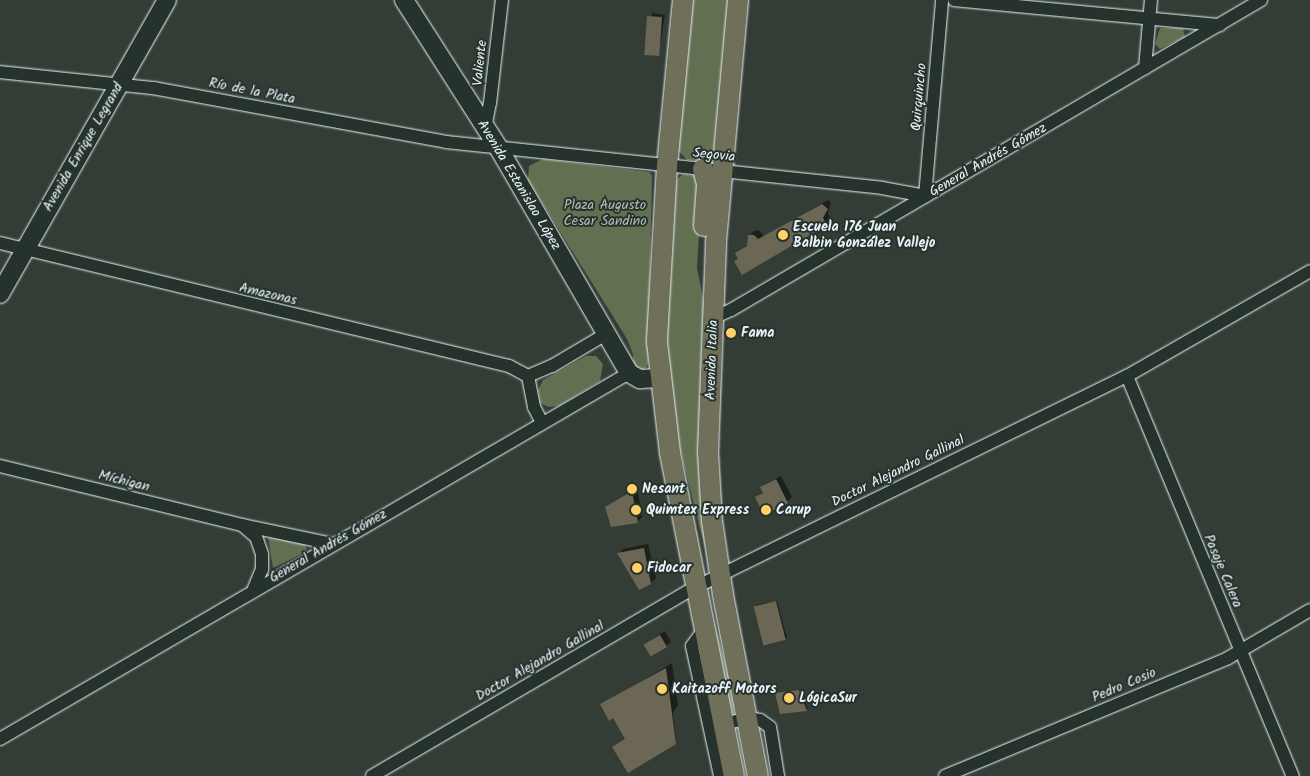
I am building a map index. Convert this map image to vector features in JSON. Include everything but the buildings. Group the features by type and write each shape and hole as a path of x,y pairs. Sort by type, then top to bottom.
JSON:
{"main road":[{"path":"682,0 667,166 658,305 660,378 670,453 734,776"},
{"name":"Avenida Italia","path":"738,0 722,171 714,287 709,470 720,574 758,776"},
{"path":"702,169 707,184 703,266 714,287"},
{"path":"670,453 684,483 704,564 708,571 720,574"},
{"path":"696,587 708,592 712,598 726,662 735,683 742,690"}],"street":[{"name":"Avenida Enrique Legrand","path":"0,294 166,0"},
{"name":"Avenida Estanislao López","path":"404,0 498,147 629,373"},
{"name":"Valiente","path":"485,128 490,109 502,0"},
{"name":"Quirquincho","path":"925,196 942,0"},
{"path":"954,0 1220,25"},
{"path":"1145,68 1151,0"},
{"name":"General Andrés Gómez","path":"713,318 731,310 1261,0"},
{"name":"Río de la Plata","path":"0,72 153,88 446,142 498,147"},
{"name":"Segovia","path":"498,147 882,188 925,196"},
{"name":"Amazonas","path":"0,243 509,366 528,376"},
{"name":"Doctor Alejandro Gallinal","path":"372,776 720,574 1127,376 1310,271"},
{"path":"540,421 534,407 528,376 552,366 606,334"},
{"name":"General Andrés Gómez","path":"0,739 540,421 629,373"},
{"path":"629,373 640,379 660,378"},
{"name":"Pasaje Calera","path":"1127,376 1293,776"},
{"name":"Míchigan","path":"0,466 242,525 333,544"},
{"path":"242,525 256,537 262,554 262,569 254,588"},
{"name":"Pedro Cosio","path":"945,776 1240,650 1310,610"},
{"path":"705,628 692,646 720,776"},
{"path":"723,724 748,718 760,720 770,727 778,776"}],"green space":[{"path":"691,0 729,0 714,150 704,161 687,160 678,150"},
{"path":"1160,28 1183,28 1185,37 1160,49 1155,44"},
{"name":"Plaza Augusto Cesar Sandino","path":"543,159 649,172 652,175 648,364 644,372 633,367 633,354 627,339 528,180 529,166"},
{"path":"683,174 697,176 701,201 697,268 704,302 707,556 676,433 667,349 667,279 675,181"},
{"path":"586,356 596,356 603,364 600,381 559,406 549,407 540,403 538,390 543,380"},
{"path":"268,537 305,544 307,551 273,568"},
{"path":"708,599 734,694 734,713 730,712"}],"place":[{"name":"Escuela 176 Juan Balbin González Vallejo","path":"783,235"},
{"name":"Fama","path":"731,333"},
{"name":"Nesant","path":"632,489"},
{"name":"Quimtex Express","path":"636,510"},
{"name":"Carup","path":"766,510"},
{"name":"Fidocar","path":"637,568"},
{"name":"Kaitazoff Motors","path":"662,689"},
{"name":"LógicaSur","path":"789,698"}]}
